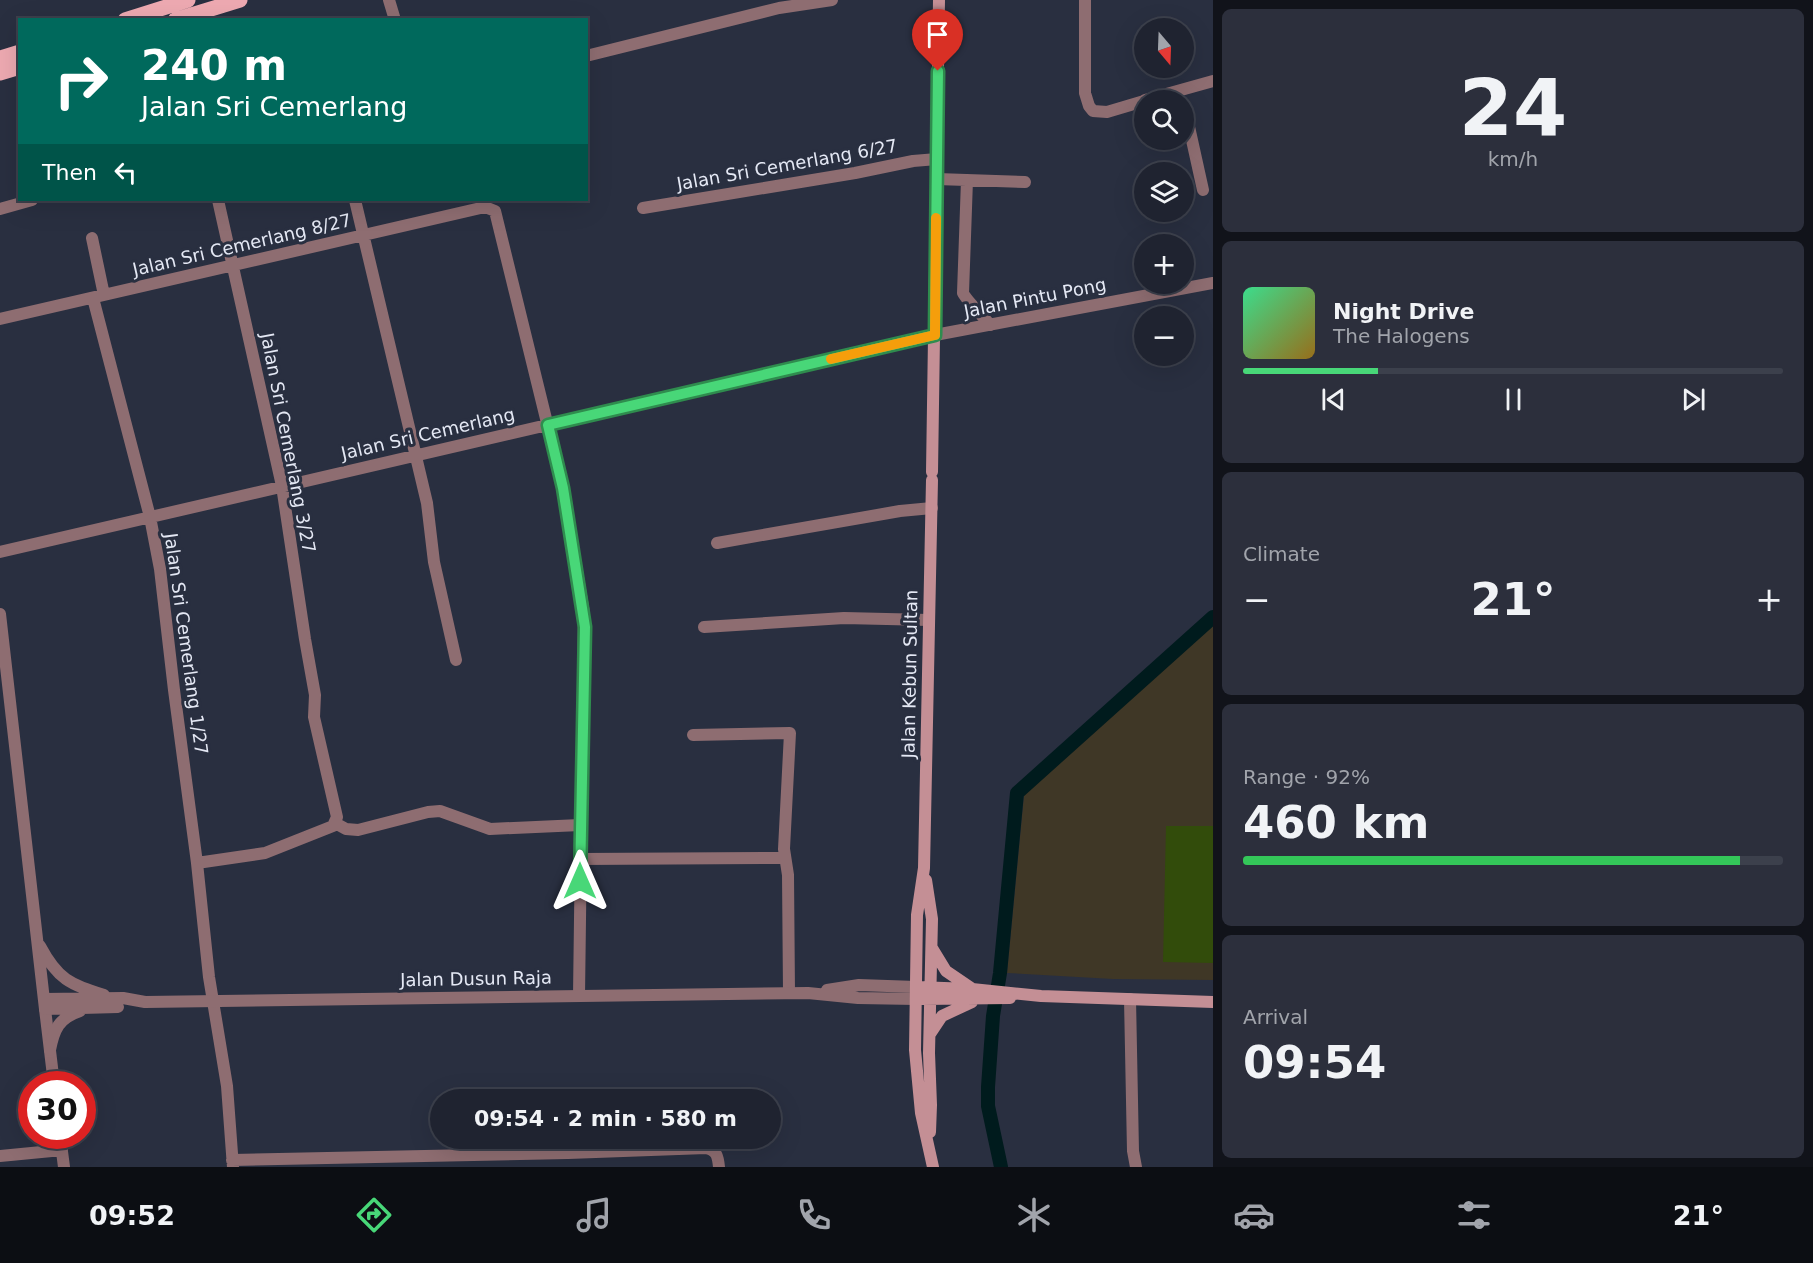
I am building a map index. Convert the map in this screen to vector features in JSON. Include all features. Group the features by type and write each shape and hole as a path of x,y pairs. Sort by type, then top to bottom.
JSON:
{"main road":[{"path":"129,18 150,6 188,0"},
{"path":"182,18 240,0"},
{"name":"Jalan Kebun Sultan","path":"933,1167 921,1113 917,1079 916,993 917,915 924,868 939,0"},
{"path":"0,58 18,53"},
{"path":"0,73 18,68"},
{"name":"Jalan Kebun Sultan","path":"924,868 932,919 930,1035 932,1105 929,1143"},
{"path":"932,947 946,971 979,994"},
{"path":"916,993 1213,1002"},
{"path":"930,1035 938,1020 946,1013 979,994"}],"street":[{"path":"389,0 394,18"},
{"path":"588,56 779,8 832,0"},
{"path":"1085,0 1085,93 1089,106 1093,111 1107,112 1134,104"},
{"path":"1194,91 1213,81"},
{"path":"1194,150 1203,190"},
{"name":"Jalan Sri Cemerlang 6/27","path":"643,208 855,174 913,161 937,159"},
{"path":"937,179 1025,182"},
{"path":"967,180 963,293 990,325"},
{"path":"0,209 28,201"},
{"name":"Jalan Sri Cemerlang 3/27","path":"218,201 282,486 304,639 315,695 314,717 337,812 335,823"},
{"path":"355,201 427,503 434,562 456,660"},
{"name":"Jalan Sri Cemerlang 8/27","path":"0,320 485,207 492,208 496,214 548,425"},
{"name":"Jalan Sri Cemerlang 1/27","path":"92,238 99,297 160,569 213,1001 227,1086 232,1163"},
{"name":"Jalan Pintu Pong","path":"935,335 1213,283"},
{"name":"Jalan Sri Cemerlang","path":"0,552 935,335"},
{"path":"548,425 563,488 585,627 579,996"},
{"path":"717,543 900,511 932,508"},
{"path":"0,614 52,1071"},
{"path":"704,627 844,618 929,620"},
{"path":"693,735 790,733 784,849 788,875 789,993"},
{"path":"197,863 265,853 328,828 335,823 346,829 358,830 428,812 440,811 490,829 580,825"},
{"path":"580,859 785,858"},
{"path":"37,940 55,970 66,981 115,999"},
{"name":"Jalan Dusun Raja","path":"45,1004 115,999 146,1002 789,993 858,998 916,993"},
{"path":"1130,999 1133,1151 1136,1167"},
{"name":"Jalan Dusun Raja","path":"45,1004 93,1008 146,1002"},
{"path":"50,1050 53,1033 64,1018 93,1008"},
{"path":"232,1163 365,1162 706,1148 714,1150 719,1167"},
{"path":"0,1156 62,1150 64,1167"}],"shaded area":[{"path":"1213,625 1213,980 1113,979 1007,973 1024,795"}],"green space":[{"path":"1166,826 1213,826 1213,963 1163,962"}],"waterway":[{"path":"1001,1167 988,1106 988,1087 993,1016 1000,973 1017,793 1213,617"}],"slow traffic":[{"path":"831,359 935,335 936,218"}],"route":[{"path":"580,881 585,627 563,488 548,425 935,335 938,71"}]}
